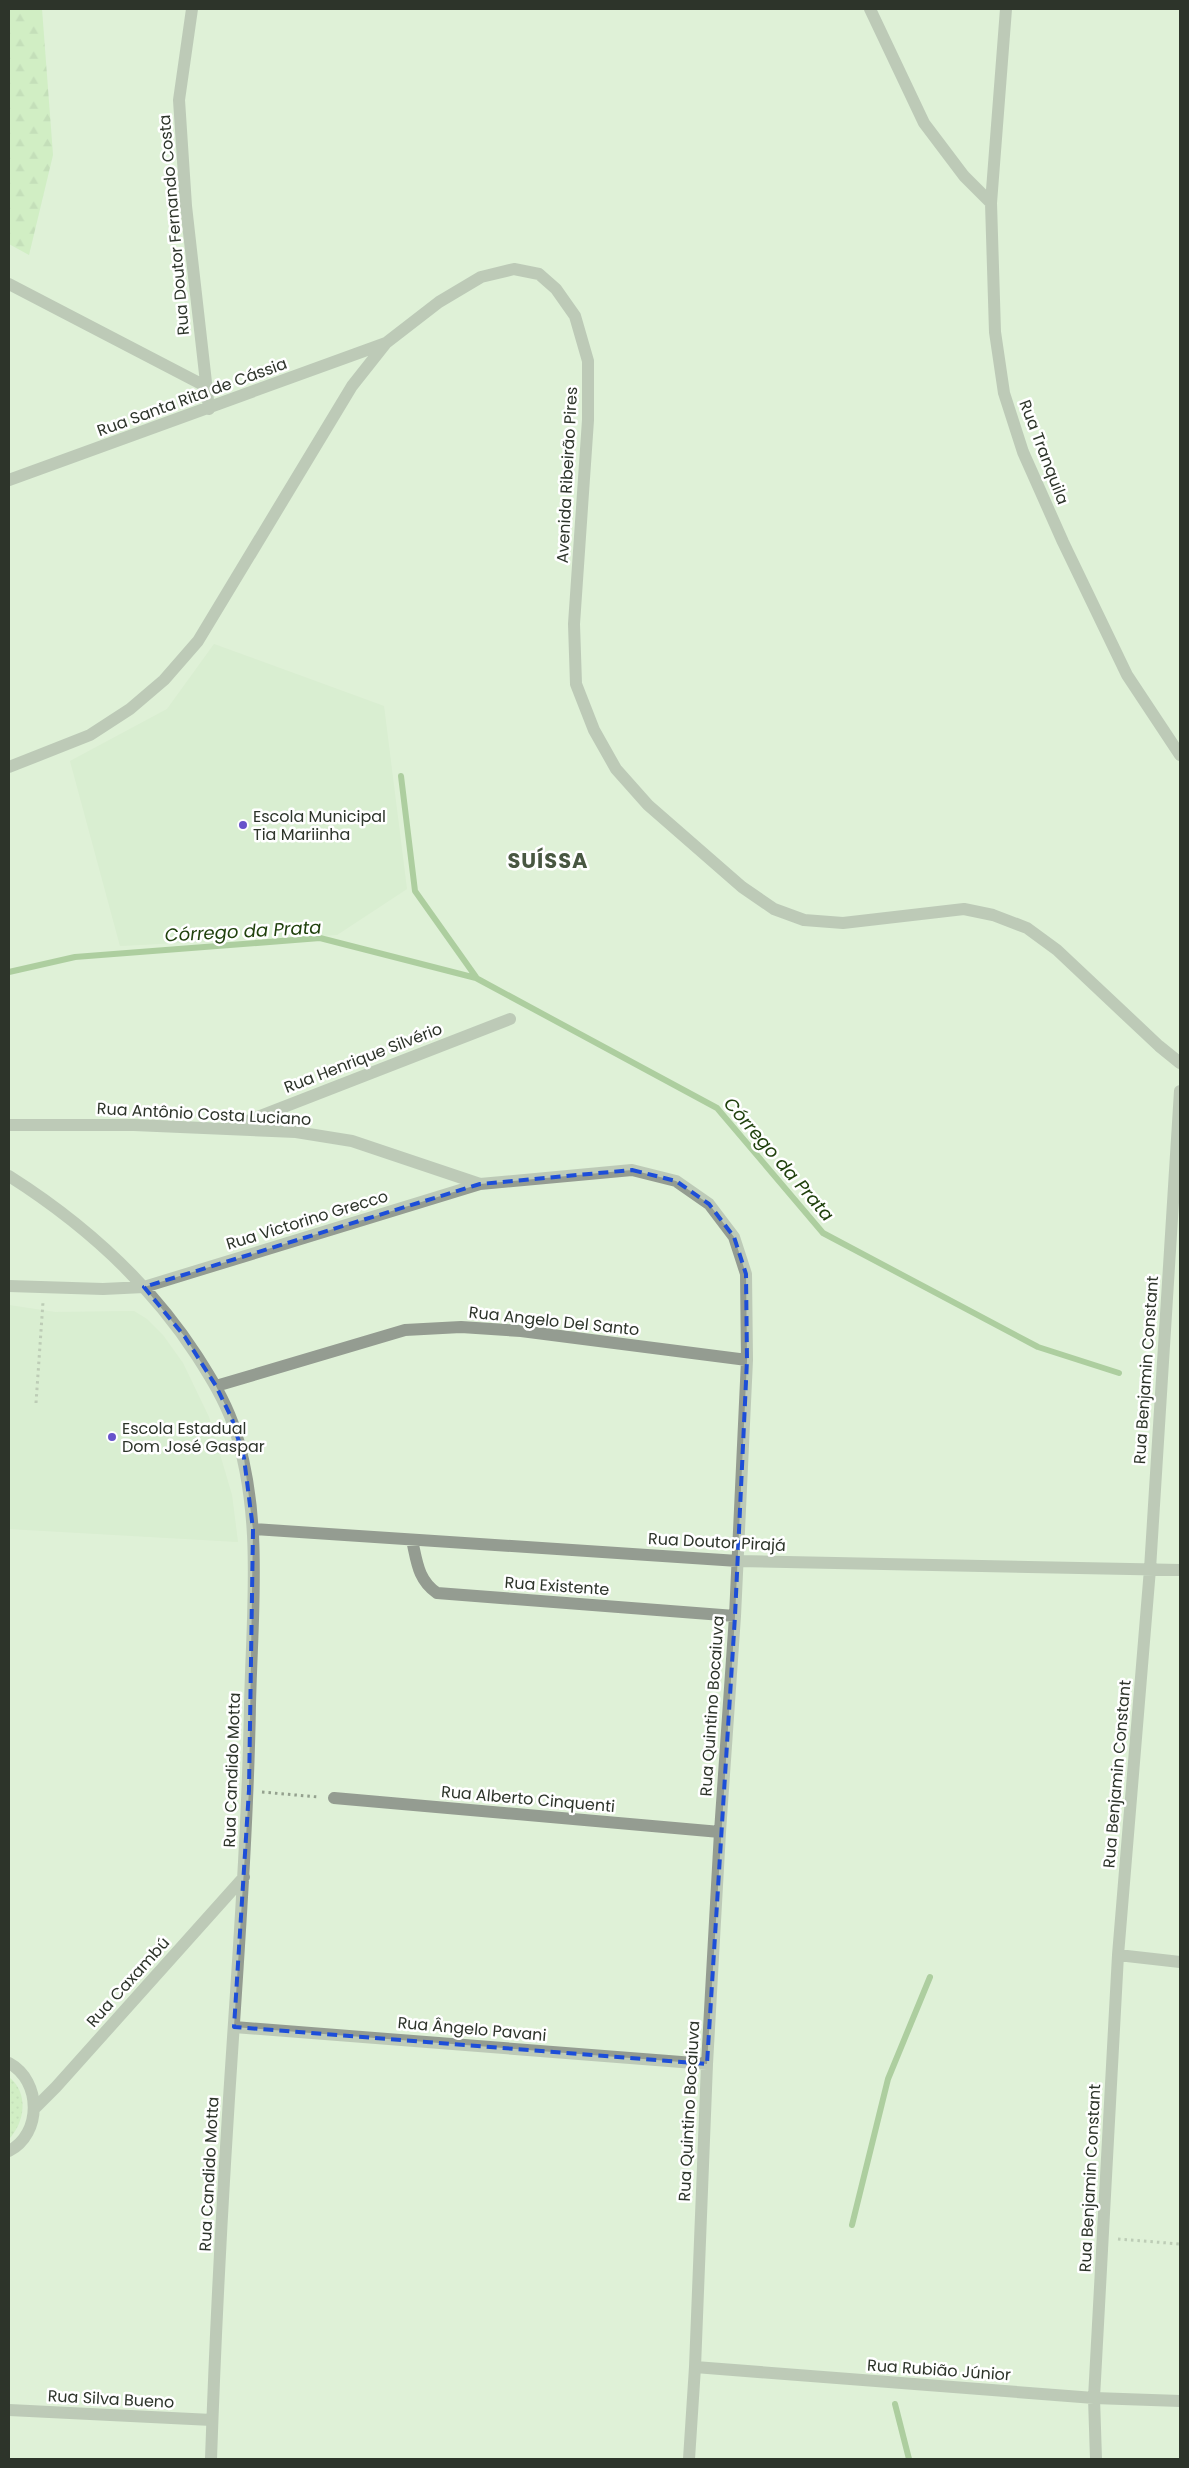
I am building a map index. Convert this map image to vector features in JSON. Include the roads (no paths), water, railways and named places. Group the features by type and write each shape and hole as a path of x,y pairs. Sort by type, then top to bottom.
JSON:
{"street":[{"name":"Rua Doutor Fernando Costa","path":"192,9 179,100 186,206 209,409"},
{"path":"870,9 924,123 964,176 991,203"},
{"name":"Rua Tranquila","path":"1006,9 991,203 995,332 1004,393 1023,452 1063,542 1127,675 1180,755"},
{"name":"Avenida Ribeirão Pires","path":"9,767 90,735 130,709 164,680 198,641 352,386 386,343 439,302 482,276 514,268 538,274 556,289 575,316 588,360 588,420 574,624 576,684 594,730 616,769 648,805 742,887 774,909 804,920 843,923 964,909 993,915 1027,928 1057,950 1159,1046 1180,1063"},
{"path":"9,284 207,387"},
{"name":"Rua Santa Rita de Cássia","path":"9,480 209,409 386,343"},
{"name":"Rua Henrique Silvério","path":"229,1128 510,1019"},
{"name":"Rua Benjamin Constant","path":"1096,2459 1094,2398 1118,1955 1150,1569 1180,1091"},
{"name":"Rua Antônio Costa Luciano","path":"9,1125 134,1125 296,1132 352,1141 480,1184"},
{"name":"Rua Quintino Bocaiuva","path":"480,1184 632,1170 676,1181 709,1204 734,1237 746,1274 746,1360 738,1561 707,2064 695,2367 689,2459"},
{"name":"Rua Candido Motta","path":"9,1176 48,1201 95,1238 144,1286 185,1337 216,1386 232,1419 244,1458 253,1529 249,1790 234,2027 211,2459"},
{"name":"Rua Victorino Grecco","path":"9,1286 44,1289 144,1286 480,1184"},
{"name":"Rua Angelo Del Santo","path":"216,1386 405,1330 461,1327 521,1331 746,1360"},
{"name":"Rua Doutor Pirajá","path":"253,1529 738,1561 1180,1570"},
{"name":"Rua Existente","path":"412,1540 419,1575 427,1586 437,1593 735,1616"},
{"name":"Rua Alberto Cinquenti","path":"334,1798 720,1832"},
{"name":"Rua Caxambú","path":"35,2108 244,1877"},
{"path":"1118,1955 1180,1962"},
{"name":"Rua Ângelo Pavani","path":"234,2027 707,2064"},
{"path":"9,2063 25,2077 32,2092 35,2108 32,2124 25,2138 9,2152"},
{"name":"Rua Rubião Júnior","path":"695,2367 1094,2398 1180,2401"},
{"name":"Rua Silva Bueno","path":"9,2410 212,2420"}],"waterway":[{"name":"Córrego da Prata","path":"401,776 415,891 476,977"},
{"name":"Córrego da Prata","path":"9,972 75,957 320,938 476,978 717,1108 823,1233 1038,1347 1119,1373"},
{"path":"852,2225 888,2079 930,1977"},
{"path":"895,2404 909,2459"}],"place":[{"name":"Escola Municipal Tia Mariinha","path":"243,825"},
{"name":"Escola Estadual Dom José Gaspar","path":"112,1437"}],"district":[{"name":"SUÍSSA","path":"548,860"}]}
